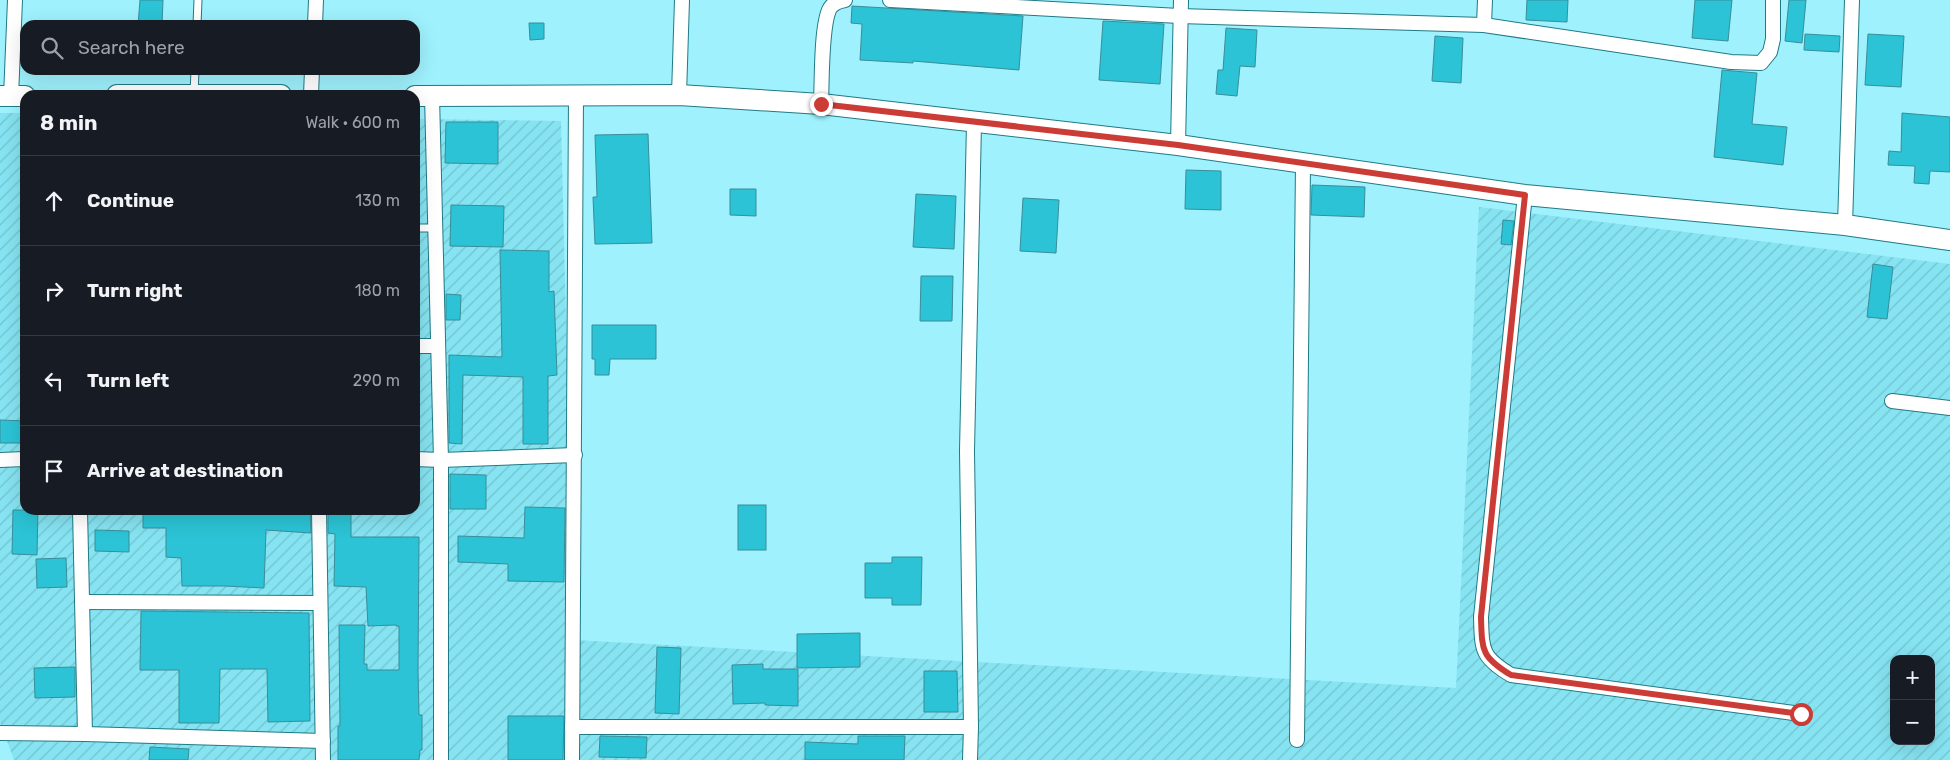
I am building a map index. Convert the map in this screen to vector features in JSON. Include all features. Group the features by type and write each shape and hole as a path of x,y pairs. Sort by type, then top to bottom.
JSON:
{"street":[{"path":"12,96 15,0"},
{"path":"315,20 316,0"},
{"path":"679,95 682,0"},
{"path":"821,104 825,24 830,8 838,1 845,0"},
{"path":"890,0 1180,16 1484,25 1732,62 1761,63 1770,52 1773,39 1773,0"},
{"path":"1178,145 1180,0"},
{"path":"1484,25 1485,0"},
{"path":"1845,225 1852,0"},
{"path":"311,90 312,75"},
{"path":"441,760 441,460 435,228 424,96 679,95 821,104 1178,145 1525,195 1845,225 1950,240"},
{"path":"572,760 576,96"},
{"path":"970,760 967,451 974,123"},
{"path":"1296,740 1303,164"},
{"path":"1525,195 1481,617 1482,647 1494,665 1511,675 1801,714"},
{"path":"420,346 438,346"},
{"path":"1892,402 1950,408"},
{"path":"420,459 575,455"},
{"path":"0,460 20,460"},
{"path":"80,515 85,734"},
{"path":"319,515 323,760"},
{"path":"82,602 320,603"},
{"path":"572,727 971,727"},
{"path":"0,733 323,741"}],"lane":[{"path":"197,20 198,0"},
{"path":"194,90 195,75"},
{"path":"420,228 435,228"}],"shaded area":[{"path":"0,113 20,113 20,515 420,515 420,119 561,121 574,640 1456,688 1479,207 1950,264 1950,760 14,760 0,722"}],"building":[{"path":"140,0 163,0 162,20 138,20"},
{"path":"1527,0 1568,0 1567,22 1526,20"},
{"path":"1695,0 1732,0 1728,41 1692,38"},
{"path":"1789,0 1806,0 1802,43 1785,41"},
{"path":"852,6 1023,16 1019,70 913,61 913,63 860,60 862,24 851,23"},
{"path":"1103,21 1164,24 1160,84 1099,80"},
{"path":"529,23 544,23 544,39 530,40"},
{"path":"1226,28 1257,30 1255,67 1240,66 1237,96 1216,94 1218,70 1223,70"},
{"path":"1805,34 1840,36 1839,52 1804,50"},
{"path":"1868,34 1904,36 1901,87 1865,85"},
{"path":"1435,36 1463,38 1461,83 1432,81"},
{"path":"1722,70 1757,73 1752,124 1787,127 1783,165 1714,157"},
{"path":"1902,113 1950,117 1950,172 1930,171 1929,184 1914,183 1915,166 1888,165 1889,151 1901,152"},
{"path":"446,122 498,122 498,164 445,163"},
{"path":"648,134 652,243 595,244 593,197 597,197 595,135"},
{"path":"1186,170 1221,171 1221,210 1185,209"},
{"path":"1312,185 1365,187 1364,217 1311,215"},
{"path":"730,189 756,189 756,216 730,215"},
{"path":"916,194 956,196 954,249 913,247"},
{"path":"1023,198 1059,200 1056,253 1020,251"},
{"path":"451,205 504,206 503,247 450,246"},
{"path":"1503,220 1514,221 1511,245 1501,244"},
{"path":"500,250 549,251 549,292 554,291 557,375 548,376 548,444 523,444 523,377 463,375 462,444 449,443 449,355 502,357"},
{"path":"1873,264 1893,267 1887,319 1867,317"},
{"path":"921,276 953,276 952,321 920,321"},
{"path":"446,294 461,295 460,320 446,320"},
{"path":"592,325 656,325 656,359 610,359 609,375 595,375 595,359 592,359"},
{"path":"0,420 20,421 20,443 0,443"},
{"path":"450,474 486,475 486,509 450,509"},
{"path":"738,505 766,505 766,550 738,550"},
{"path":"525,507 565,508 564,582 508,581 508,564 458,562 458,536 524,538"},
{"path":"13,510 20,510 20,515 38,515 37,555 12,554"},
{"path":"143,515 310,515 311,533 266,530 264,588 182,586 181,558 166,557 166,528 143,528"},
{"path":"328,515 351,515 351,537 419,537 418,670 419,715 422,715 422,750 420,750 419,760 338,760 338,726 340,726 339,625 365,625 364,664 367,664 367,670 399,670 399,626 368,626 366,587 334,586 335,534 328,533"},
{"path":"95,530 129,531 129,552 95,551"},
{"path":"892,557 922,557 921,605 892,605 892,598 865,598 865,563 892,563"},
{"path":"66,558 67,587 37,588 36,559"},
{"path":"141,611 309,613 310,721 268,722 267,669 220,669 219,723 179,723 179,670 140,670"},
{"path":"860,633 860,667 797,668 797,634"},
{"path":"657,647 681,648 679,714 655,713"},
{"path":"763,664 763,669 798,669 798,706 765,705 765,703 733,704 732,665"},
{"path":"75,667 75,697 35,698 34,668"},
{"path":"924,671 957,671 958,712 924,712"},
{"path":"508,716 564,716 563,760 508,760"},
{"path":"600,736 647,737 646,758 599,757"},
{"path":"858,736 905,736 904,760 805,760 805,742 858,744"},
{"path":"150,747 189,749 188,760 149,760"}],"route":[{"path":"821,104 1178,145 1525,195 1481,617 1482,647 1494,665 1511,675 1801,714"}]}
